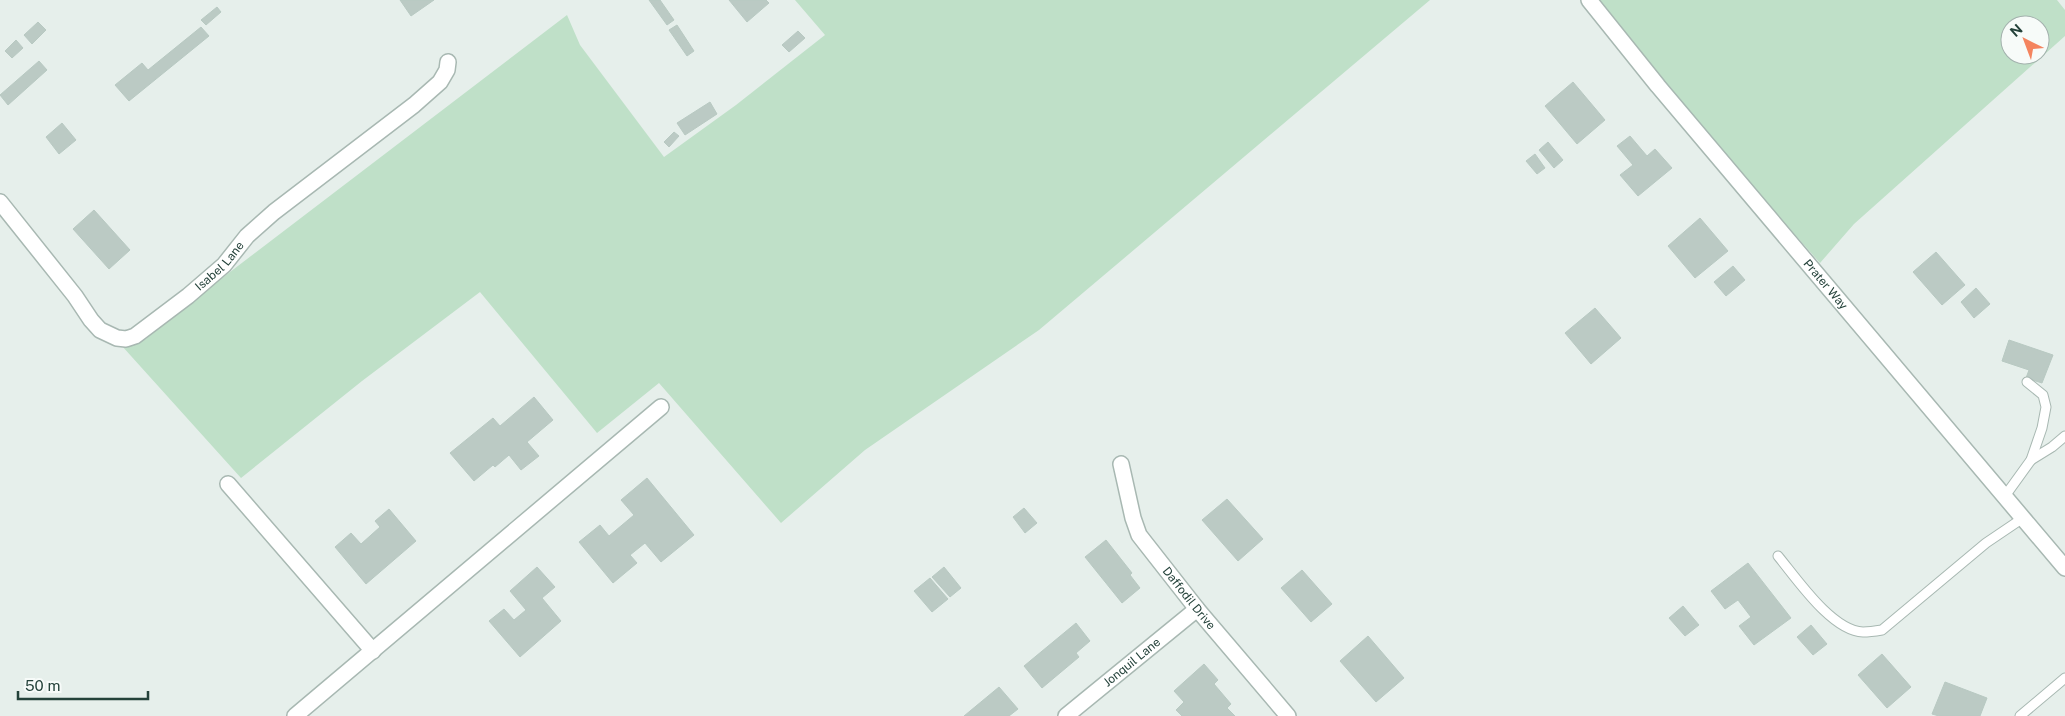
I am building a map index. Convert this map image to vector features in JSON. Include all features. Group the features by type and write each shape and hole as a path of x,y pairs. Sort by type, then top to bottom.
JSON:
{"street":[{"name":"Prater Way","path":"1589,0 2065,568"},
{"name":"Isabel Lane","path":"0,202 75,296 91,320 110,336 126,338 135,336 188,296 224,265 247,236 274,212 414,105 440,82 447,70 448,62"},
{"path":"295,716 661,407"},
{"name":"Daffodil Drive","path":"1121,464 1132,518 1139,535 1197,609 1288,716"},
{"path":"228,484 373,651"},
{"name":"Jonquil Lane","path":"1066,716 1197,609"}],"lane":[{"path":"2004,496 2031,460 2042,428 2046,407 2043,395 2027,382"},
{"path":"2031,460 2065,436"},
{"path":"1778,556 1832,618 1846,627 1862,632 1882,630 1986,543 2024,518"},
{"path":"2020,716 2065,678"}],"green space":[{"path":"795,0 1430,0 1039,330 865,450 781,523 659,383 597,433 480,292 362,381 241,478 122,346 146,339 171,317 567,15 580,45 664,157 736,105 825,35"},
{"path":"1587,0 2057,0 2065,10 2065,36 2050,49 2050,15 2000,15 2000,65 2032,65 1854,224 1820,263"}],"building":[{"path":"400,0 434,0 411,16"},
{"path":"649,0 660,0 674,20 667,25"},
{"path":"729,0 766,0 769,3 747,22"},
{"path":"217,7 221,12 206,25 201,20"},
{"path":"38,22 46,30 32,44 24,35"},
{"path":"677,25 694,51 687,56 669,30"},
{"path":"201,27 209,36 129,101 115,85 142,63 148,70"},
{"path":"798,31 805,38 789,52 782,45"},
{"path":"16,40 23,48 12,58 5,51"},
{"path":"39,61 47,70 8,105 0,95"},
{"path":"1573,82 1605,120 1577,144 1545,106"},
{"path":"710,102 717,114 685,135 677,123"},
{"path":"62,123 76,140 59,154 46,137"},
{"path":"674,132 679,136 669,147 664,142"},
{"path":"1630,136 1647,156 1655,149 1672,168 1638,196 1620,175 1633,165 1617,146"},
{"path":"1548,142 1563,160 1554,168 1539,150"},
{"path":"1535,154 1545,168 1537,174 1526,161"},
{"path":"94,210 130,250 109,269 73,229"},
{"path":"1700,218 1728,251 1695,278 1668,246"},
{"path":"1936,252 1965,285 1942,305 1913,272"},
{"path":"1733,266 1745,280 1726,296 1714,282"},
{"path":"1976,288 1990,304 1974,318 1961,302"},
{"path":"1595,308 1621,338 1591,364 1565,333"},
{"path":"2009,340 2053,355 2042,383 2026,378 2029,370 2002,361"},
{"path":"534,397 553,420 527,442 539,456 521,470 509,455 495,467 493,465 474,481 450,453 493,418 500,426"},
{"path":"647,478 694,535 661,562 645,543 630,555 637,563 613,583 579,542 600,525 609,536 634,515 621,500"},
{"path":"1227,499 1263,539 1238,561 1202,520"},
{"path":"1024,508 1037,523 1025,533 1013,517"},
{"path":"389,509 416,541 366,584 335,547 351,533 361,544 380,527 375,521"},
{"path":"1106,540 1132,573 1130,575 1140,588 1122,603 1085,557"},
{"path":"1748,563 1791,618 1754,645 1739,626 1751,617 1738,600 1725,609 1711,591"},
{"path":"537,567 555,587 542,598 561,621 520,657 489,621 504,609 514,620 526,610 510,591"},
{"path":"944,567 961,588 950,597 932,577"},
{"path":"1302,570 1332,604 1311,622 1281,588"},
{"path":"930,578 948,599 932,612 914,591"},
{"path":"1683,606 1699,625 1685,636 1669,618"},
{"path":"1076,623 1090,641 1076,653 1079,657 1042,688 1024,666"},
{"path":"1811,625 1827,644 1813,655 1797,637"},
{"path":"1368,636 1404,678 1376,702 1340,661"},
{"path":"1882,654 1911,687 1887,708 1858,675"},
{"path":"1204,664 1218,680 1214,684 1231,704 1227,708 1235,716 1182,716 1176,710 1184,702 1174,691"},
{"path":"1945,682 1987,698 1980,716 1939,716 1932,714"},
{"path":"999,687 1018,709 1009,716 964,716"}]}
